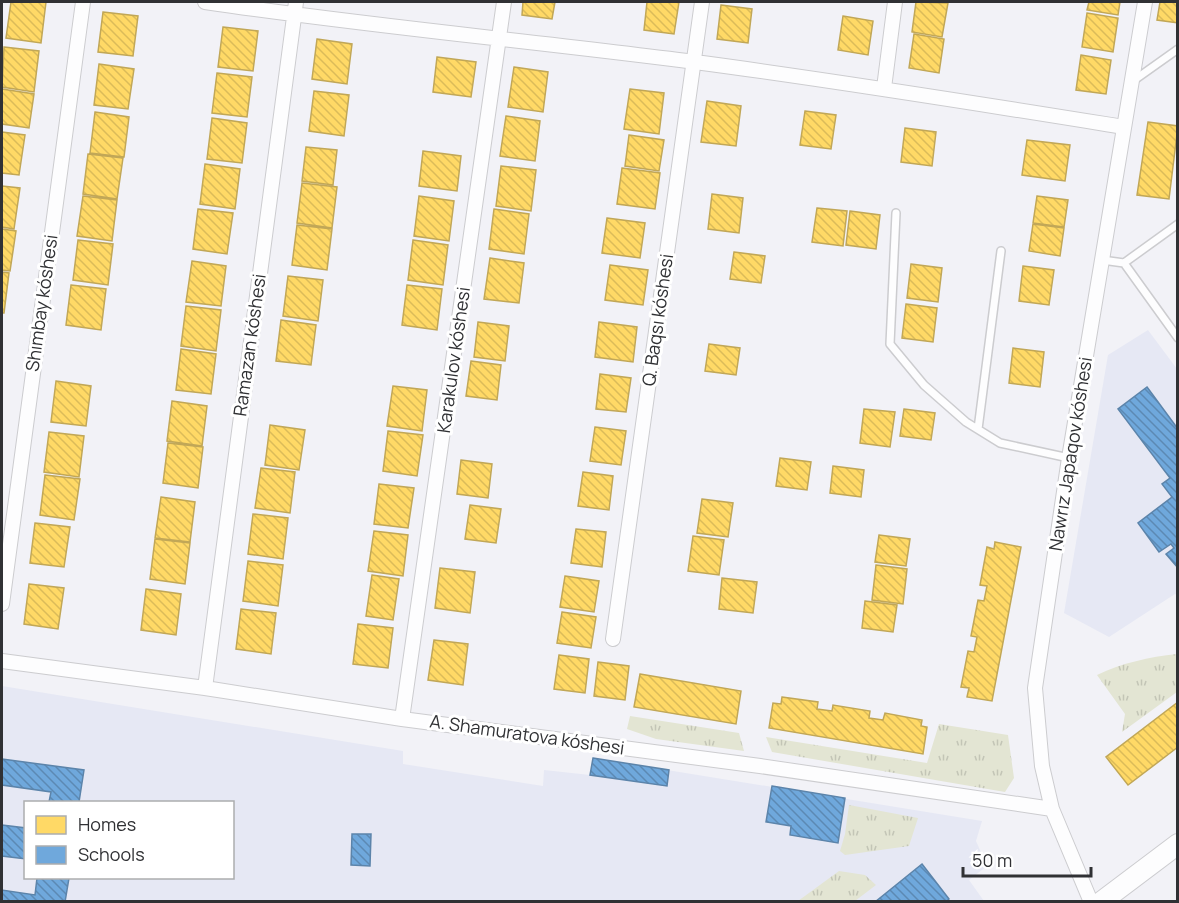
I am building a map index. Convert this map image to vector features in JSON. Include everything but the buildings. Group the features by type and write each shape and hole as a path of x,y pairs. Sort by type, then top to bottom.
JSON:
{"street":[{"name":"Shımbay kóshesi","path":"2,604 83,2"},
{"path":"205,2 295,8 500,39 694,62 884,88 1124,127"},
{"name":"Karakulov kóshesi","path":"402,718 504,2"},
{"name":"Q. Baqsı kóshesi","path":"613,639 702,2"},
{"path":"884,88 895,2"},
{"name":"Nawrız Japaqov kóshesi","path":"1091,902 1052,809 1042,766 1035,688 1070,458 1145,2"},
{"name":"Ramazan kóshesi","path":"204,688 295,8"},
{"name":"A. Shamuratova kóshesi","path":"2,661 760,766 1052,809"},
{"path":"1101,902 1178,844"}],"lane":[{"path":"1131,83 1178,49"},
{"path":"896,213 890,344 924,385 966,422 1000,443 1070,458"},
{"path":"1102,260 1124,263 1178,224"},
{"path":"978,429 1001,251"},
{"path":"1124,263 1178,338"}],"shaded area":[{"path":"1148,330 1177,369 1177,595 1175,594 1109,637 1064,613 1108,355"},
{"path":"2,686 403,751 403,764 543,786 544,770 590,775 593,758 982,821 976,841 987,866 969,880 984,901 2,901"}],"green space":[{"path":"1177,654 1177,692 1122,732 1125,714 1097,675 1136,661"},
{"path":"630,716 739,733 744,751 656,739 627,729"},
{"path":"939,724 1008,735 1014,778 1005,792 772,752 766,737 927,763"},
{"path":"849,805 918,818 909,846 845,855 840,851"},
{"path":"839,871 865,875 876,885 855,901 798,901"}]}
